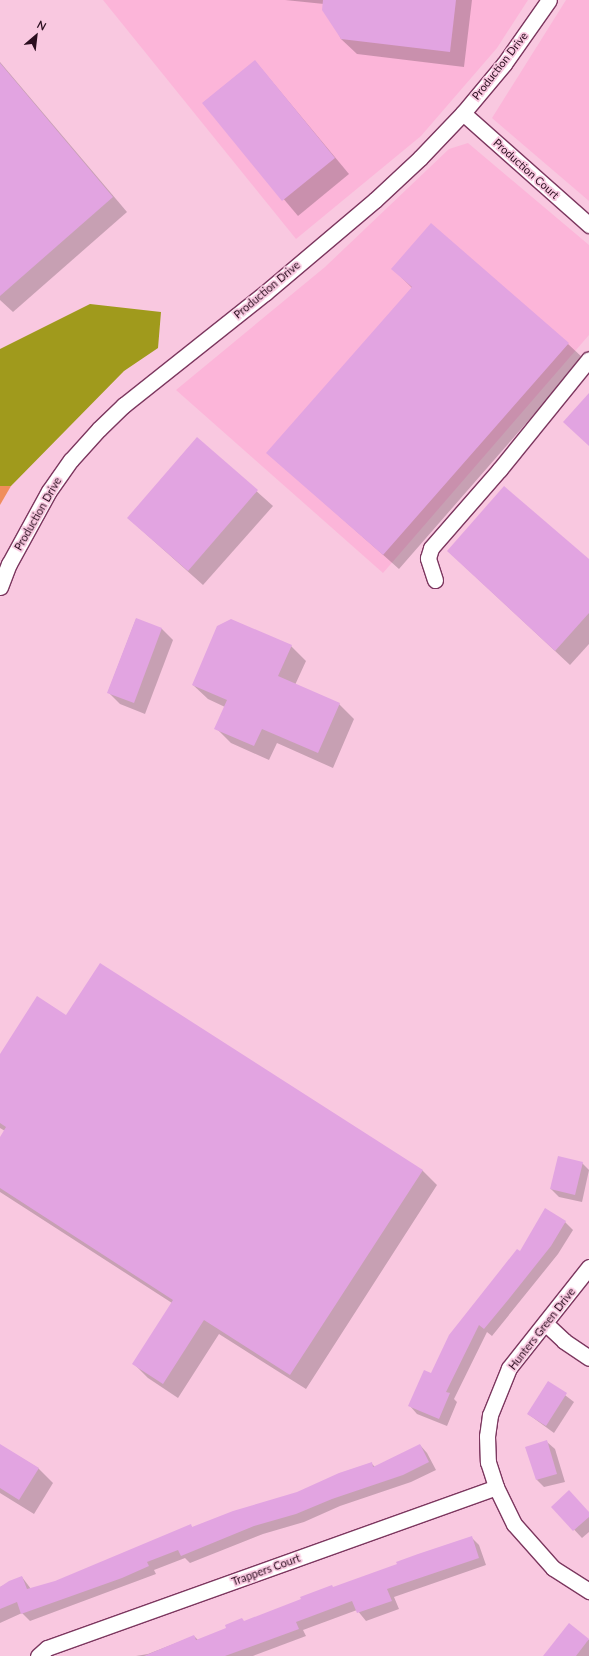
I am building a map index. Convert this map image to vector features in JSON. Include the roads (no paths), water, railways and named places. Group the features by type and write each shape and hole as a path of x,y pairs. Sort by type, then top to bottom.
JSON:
{"street":[{"name":"Production Drive","path":"0,587 9,564 49,491 71,460 99,429 124,405 265,293 375,200 463,113 504,64 549,0"},
{"name":"Production Court","path":"463,113 589,225"},
{"path":"434,580 428,558 431,548 500,469 589,359"},
{"name":"Hunters Green Drive","path":"589,1267 509,1368 490,1415 487,1436 488,1462 496,1487 514,1524 535,1550 553,1568 589,1591"},
{"path":"545,1324 564,1341 589,1358"},
{"name":"Trappers Court","path":"38,1656 47,1648 496,1487"}]}
